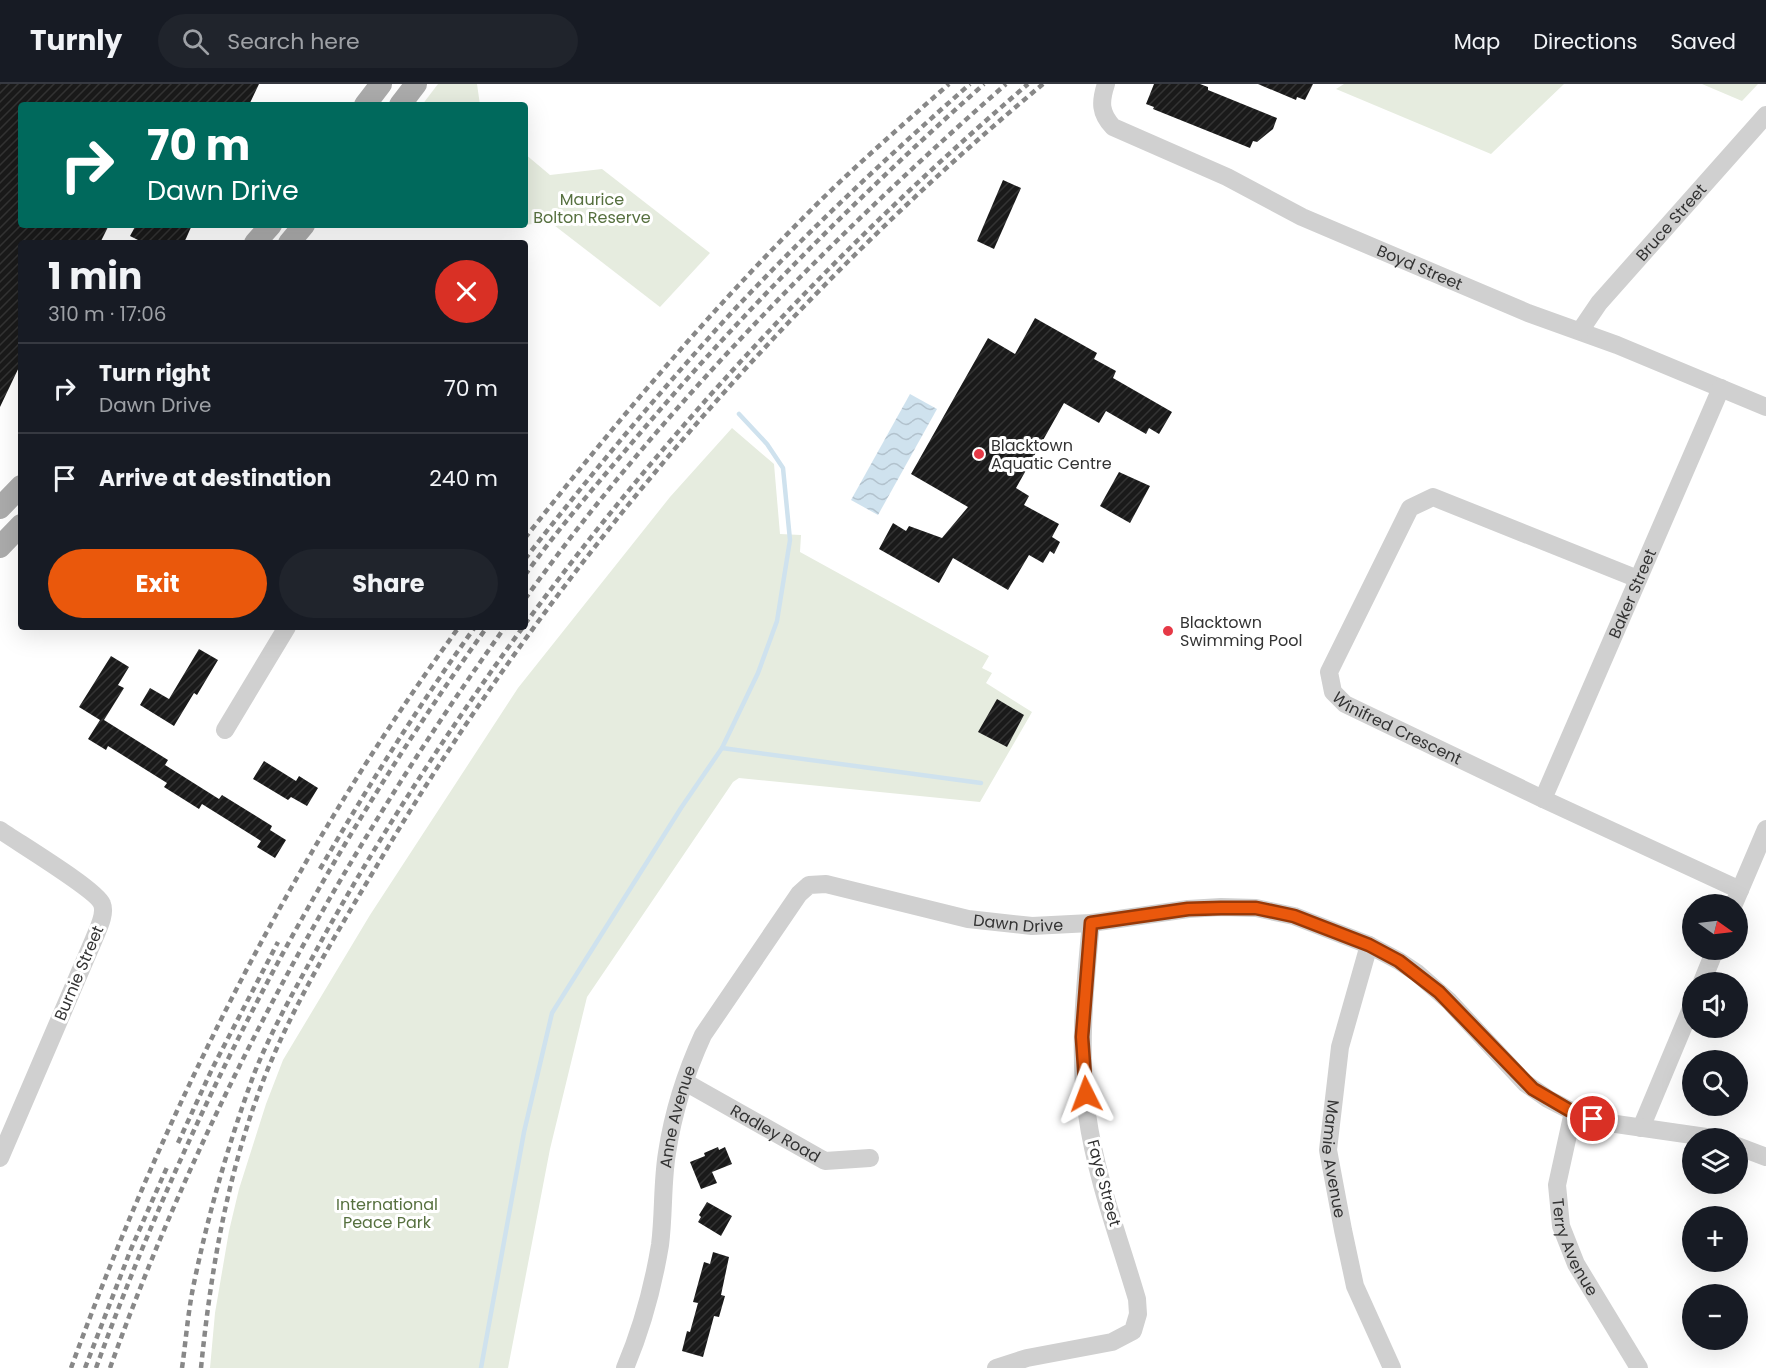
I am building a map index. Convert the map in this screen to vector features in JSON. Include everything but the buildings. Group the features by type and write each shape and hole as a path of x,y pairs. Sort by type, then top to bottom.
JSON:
{"main road":[{"path":"367,102 381,84"},
{"path":"402,102 416,84"},
{"path":"258,240 268,228"},
{"path":"292,240 302,228"},
{"path":"0,508 18,489"},
{"path":"0,547 18,528"}],"street":[{"name":"Boyd Street","path":"1104,90 1101,110 1113,127 1227,177 1302,218 1528,313 1580,331 1766,407"},
{"name":"Bruce Street","path":"1580,331 1599,303 1766,115"},
{"name":"Baker Street","path":"1543,800 1721,387"},
{"name":"Winifred Crescent","path":"1638,579 1433,497 1410,508 1329,672 1333,692 1345,704 1731,894"},
{"path":"225,730 285,630"},
{"path":"1738,894 1766,829"},
{"name":"Burnie Street","path":"0,830 93,892 103,906 103,915 0,1158"},
{"name":"Dawn Drive","path":"799,894 809,885 826,885 968,920 1032,926 1091,923 1188,909 1256,908 1294,916 1369,945 1399,961 1429,983 1525,1083 1539,1094 1574,1112 1609,1123 1682,1134"},
{"name":"Anne Avenue","path":"625,1368 640,1327 654,1276 660,1242 667,1154 691,1060 703,1035 799,894"},
{"name":"Faye Street","path":"996,1368 1027,1358 1112,1342 1133,1331 1138,1314 1137,1299 1097,1168 1087,1113 1082,1037 1091,923"},
{"name":"Mamie Avenue","path":"1369,945 1340,1047 1328,1150 1355,1286 1392,1368"},
{"path":"1641,1128 1682,1029"},
{"name":"Radley Road","path":"685,1082 825,1161 870,1158"},
{"name":"Terry Avenue","path":"1574,1112 1558,1175 1557,1196 1561,1226 1576,1264 1639,1368"},
{"path":"1748,1150 1766,1157"}],"green space":[{"path":"438,84 477,84 480,102 424,102"},
{"path":"1344,84 1564,84 1491,154 1336,89"},
{"path":"1702,84 1758,84 1742,101"},
{"name":"Maurice Bolton Reserve","path":"528,157 550,175 602,169 710,253 660,307 550,222 528,225"},
{"name":"International Peace Park","path":"732,428 774,464 780,534 801,535 800,552 989,656 982,668 992,673 986,683 1032,712 980,802 739,778 733,782 587,997 550,1149 508,1368 210,1368 215,1313 229,1231 239,1189 266,1104 283,1060 370,915 518,688 670,497"}],"water":[{"path":"910,394 937,409 878,515 851,500"}],"waterway":[{"path":"481,1368 524,1132 552,1013 681,808 722,748 758,673 777,621 790,540 783,468 767,444 739,414"},
{"path":"722,748 981,783"}],"railway":[{"path":"528,534 591,455 729,295 837,184 949,84"},
{"path":"528,555 626,433 733,311 849,194 970,84"},
{"path":"528,571 561,527 625,451 753,307 889,171 984,84"},
{"path":"528,595 633,460 751,328 876,203 1006,84"},
{"path":"528,620 639,478 761,340 891,208 1028,84"},
{"path":"201,1368 210,1293 231,1183 265,1076 322,959 388,847 455,741 527,637 603,536 684,438 769,343 857,253 949,166 1043,84"},
{"path":"71,1368 108,1270 149,1173 192,1078 239,984 342,801 457,630"},
{"path":"320,869 394,746 473,630"},
{"path":"96,1368 175,1173 266,984 371,802 427,713 485,630"},
{"path":"110,1368 189,1173 282,984 333,892 388,802 445,713 503,630"},
{"path":"182,1368 192,1294 213,1203 254,1074 270,1039 324,936 394,817 444,740 521,630"},
{"path":"178,1143 212,1069 278,942"},
{"path":"85,1368 131,1249 168,1165"}],"place":[{"name":"Blacktown Aquatic Centre","path":"979,454"},
{"name":"Blacktown Swimming Pool","path":"1168,631"}],"route":[{"path":"1086,1094 1082,1037 1091,923 1188,909 1256,908 1294,916 1369,945 1399,961 1439,992 1525,1083 1548,1099 1593,1119"}]}
